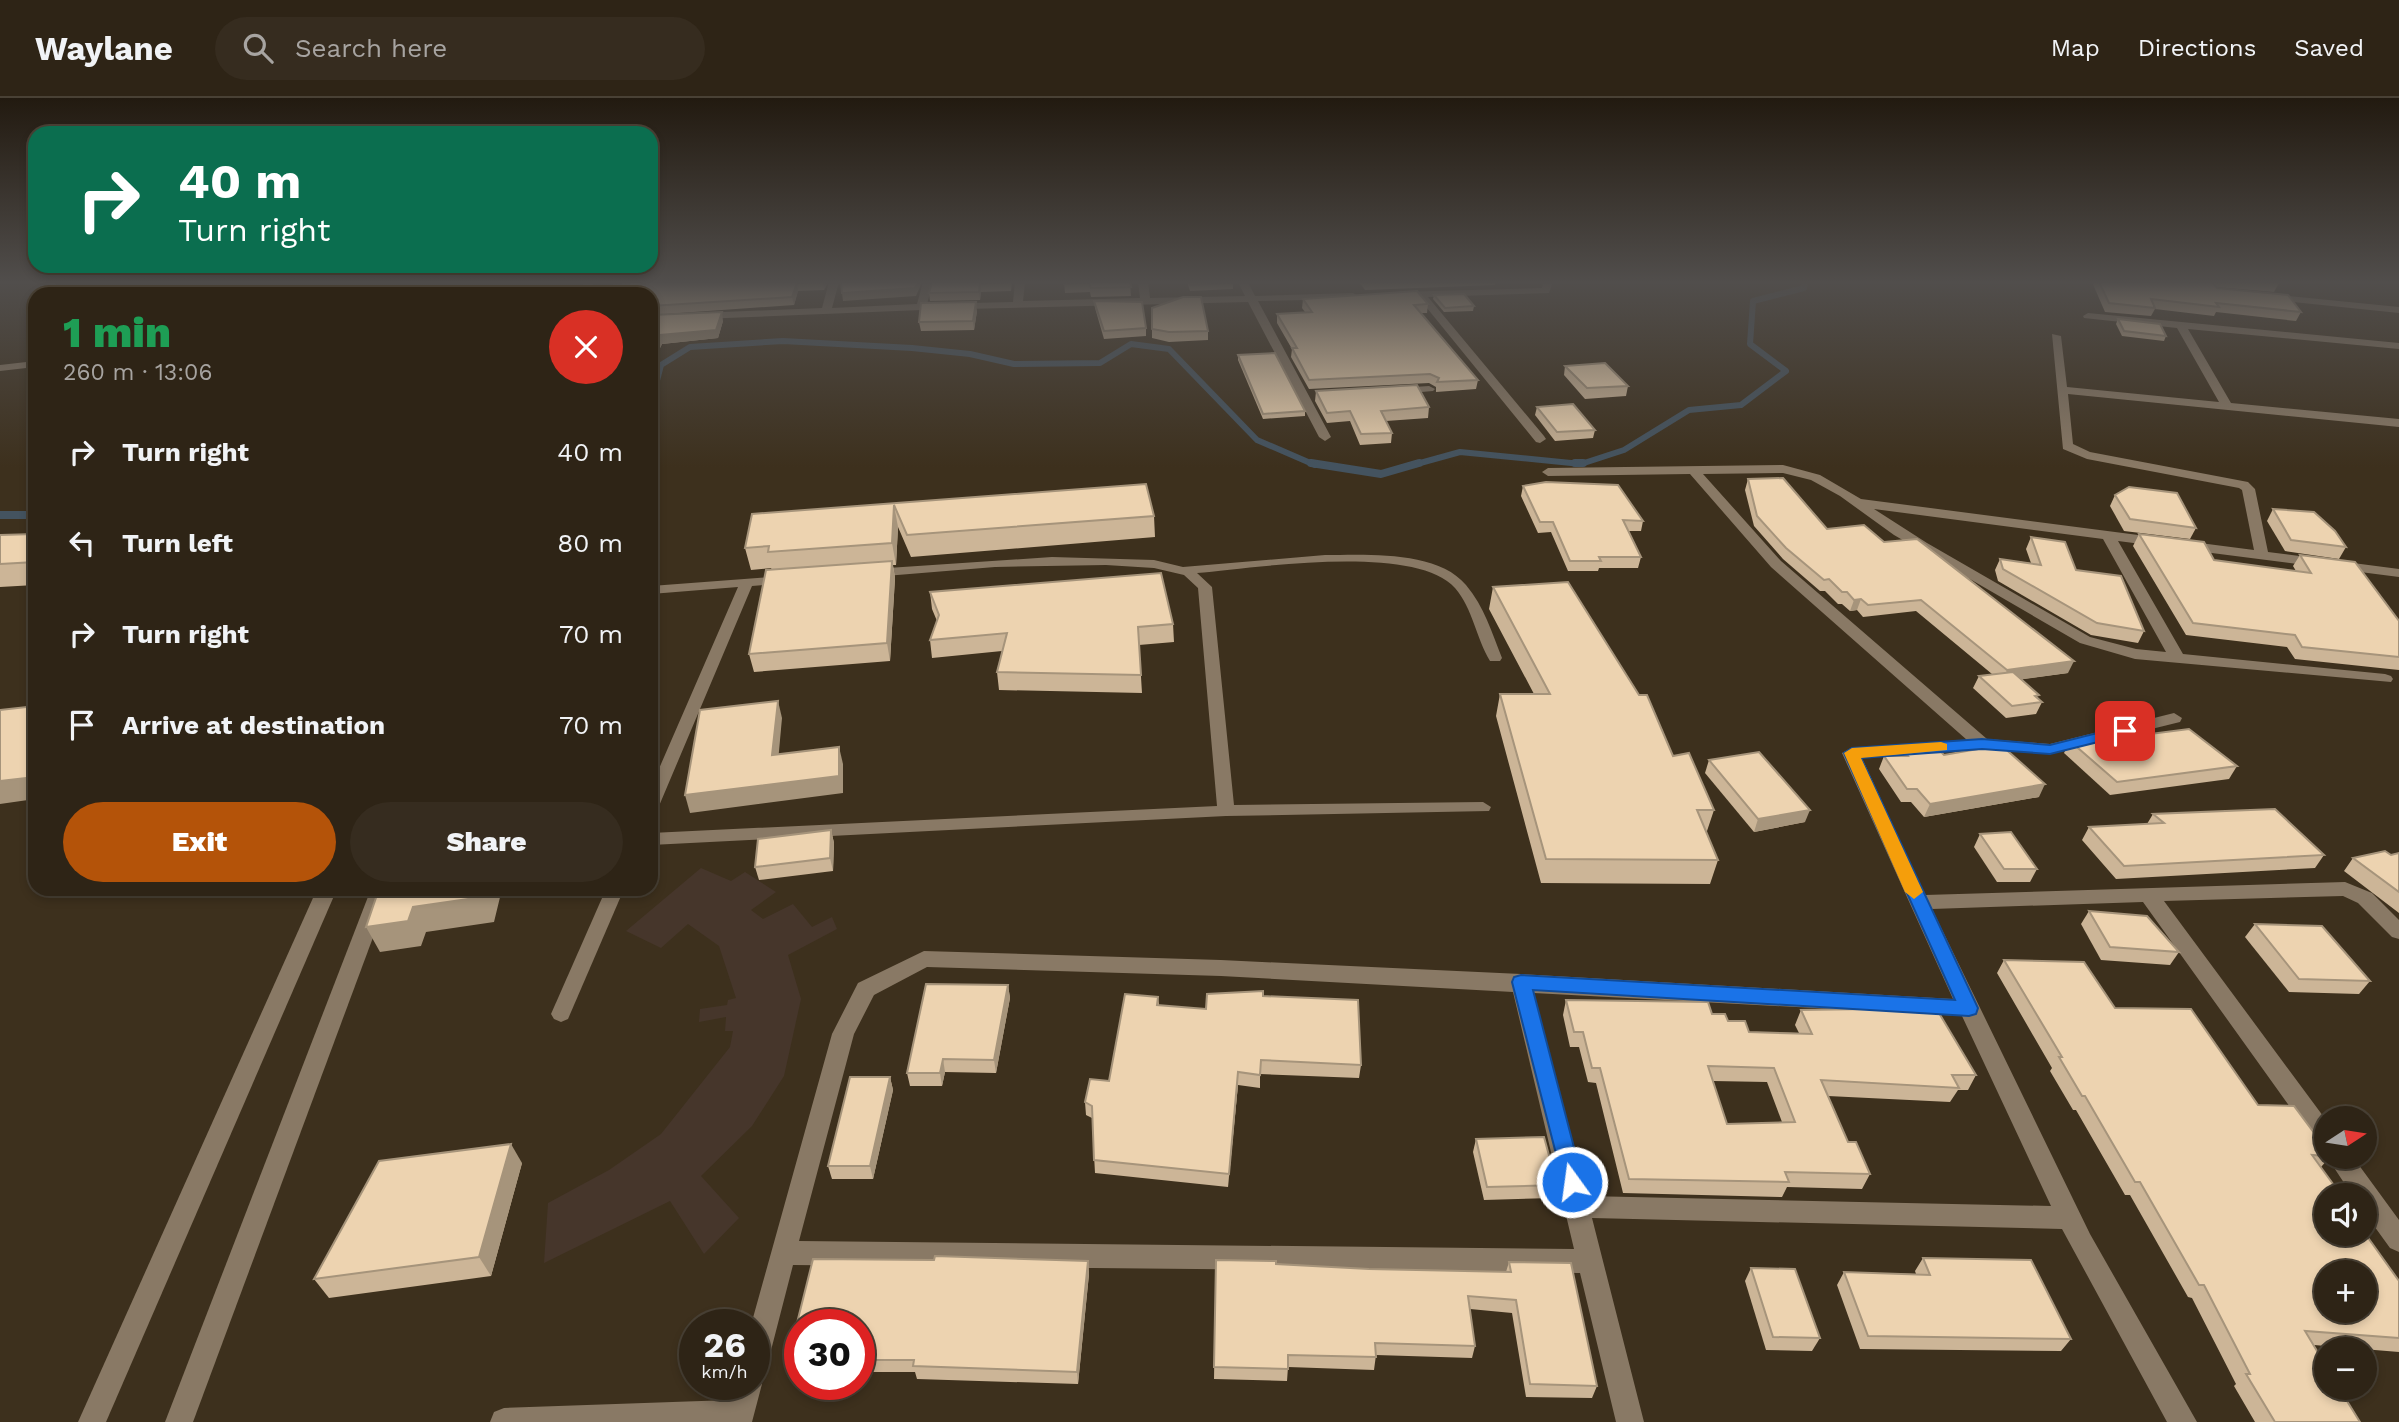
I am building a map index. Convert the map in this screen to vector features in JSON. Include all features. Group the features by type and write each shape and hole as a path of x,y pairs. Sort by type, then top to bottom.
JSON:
{"street":[{"path":"1277,344 1325,437"},
{"path":"1461,344 1540,439"},
{"path":"2057,344 2065,442 2075,451 2228,480 2248,489 2262,555"},
{"path":"2192,344 2227,406"},
{"path":"2376,344 2399,346"},
{"path":"0,368 28,365"},
{"path":"1387,391 1429,389"},
{"path":"2061,390 2399,423"},
{"path":"1304,396 1318,395"},
{"path":"1694,471 1776,564 1982,744"},
{"path":"1548,472 1796,471 1827,481 1896,530 2085,640 2135,654 2385,679"},
{"path":"1858,503 2399,573"},
{"path":"2108,535 2176,658"},
{"path":"2174,718 2050,750 1982,744 1852,753 1919,902 2070,1218 2183,1422"},
{"path":"1919,902 2345,889 2372,903 2399,932"},
{"path":"2148,894 2314,1122"},
{"path":"92,1422 236,1103 324,896"},
{"path":"179,1422 378,896"},
{"path":"769,1309 843,1034 866,989 924,959 1221,968 1521,982 1969,1008"},
{"path":"1521,982 1579,1207 1630,1422"},
{"path":"2348,1169 2399,1240"},
{"path":"1579,1207 2070,1218"},
{"path":"784,1253 1591,1261"},
{"path":"504,1422 739,1418 744,1400"}],"lane":[{"path":"858,575 1084,560 1149,563 1187,570 1372,557 1428,566 1444,572 1460,585 1495,658"},
{"path":"1187,570 1195,574 1205,587 1226,811"},
{"path":"658,589 803,579"},
{"path":"658,790 747,583"},
{"path":"658,839 1226,811 1483,807"},
{"path":"561,1014 612,896"}],"shaded area":[{"path":"701,868 731,881 745,872 776,892 751,910 763,919 793,904 812,927 832,917 837,929 788,955 801,999 784,1076 752,1126 701,1176 739,1218 704,1254 670,1201 544,1263 548,1203 609,1170 661,1134 730,1047 733,1031 725,1031 726,1017 699,1022 700,1009 727,1005 728,1000 736,998 719,946 688,924 661,948 626,931"}],"building":[{"path":"1295,344 1447,344 1478,380 1437,382 1439,378 1430,374 1309,380 1292,348 1297,348"},
{"path":"1275,353 1305,411 1263,414 1238,355"},
{"path":"1605,363 1628,386 1587,388 1565,366"},
{"path":"1417,385 1429,407 1381,411 1392,433 1361,434 1350,411 1327,413 1316,391"},
{"path":"1573,404 1595,430 1557,432 1537,407"},
{"path":"1783,478 1827,529 1864,525 1884,542 1917,539 2074,661 2007,670 1921,600 1868,605 1861,599 1854,600 1829,579 1824,580 1786,548 1757,516 1748,479"},
{"path":"1546,482 1618,485 1643,521 1623,520 1641,557 1599,557 1601,561 1570,561 1553,522 1540,522 1523,486"},
{"path":"1146,484 1154,516 907,535 894,505 892,543 768,552 769,546 745,548 752,514"},
{"path":"2129,487 2177,493 2196,528 2130,519 2115,495"},
{"path":"2273,509 2314,512 2335,531 2346,547 2291,540"},
{"path":"28,534 28,562 0,564 0,535"},
{"path":"2139,534 2204,542 2214,560 2311,573 2300,555 2355,562 2399,621 2399,657 2302,647 2295,635 2193,623"},
{"path":"2031,537 2065,542 2076,570 2121,576 2144,631 2097,623 2003,569 2000,559 2041,565"},
{"path":"892,561 887,643 749,654 766,570"},
{"path":"1161,573 1173,624 1138,627 1141,675 997,672 1007,633 930,640 939,615 930,592"},
{"path":"1568,582 1639,695 1647,695 1673,756 1689,753 1714,810 1697,810 1718,860 1546,859 1500,694 1550,694 1493,587"},
{"path":"2013,672 2039,695 2035,696 2042,702 2012,706 1979,676"},
{"path":"778,701 772,755 839,747 839,776 685,795 700,710"},
{"path":"28,707 28,778 0,781 0,710"},
{"path":"2189,729 2237,766 2117,782 2070,741 2114,733 2119,738"},
{"path":"2001,745 2045,784 1930,804 1917,789 1907,789 1884,756 1941,752 1944,755"},
{"path":"1759,752 1810,810 1758,819 1709,760"},
{"path":"2275,809 2324,855 2124,866 2089,827 2164,823 2153,814"},
{"path":"831,830 830,858 755,867 758,839"},
{"path":"2011,832 2037,869 2004,869 1980,834"},
{"path":"2385,851 2391,855 2399,853 2399,892 2353,858"},
{"path":"377,896 482,896 413,907 408,921 366,927"},
{"path":"2089,911 2147,916 2179,952 2110,947"},
{"path":"2255,924 2322,926 2370,981 2299,979"},
{"path":"2004,960 2084,962 2115,1008 2191,1009 2258,1105 2294,1106 2314,1133 2314,1169 2322,1169 2332,1183 2314,1183 2314,1246 2374,1246 2399,1281 2399,1338 2305,1331 2314,1346 2314,1400 2346,1400 2360,1422 2275,1422 2246,1374 2250,1374 2204,1285 2199,1285 2140,1182 2135,1182 2059,1057 2062,1057"},
{"path":"926,984 1008,985 994,1060 943,1059 940,1073 907,1073"},
{"path":"1263,991 1263,996 1358,1000 1361,1065 1261,1060 1260,1075 1238,1072 1229,1174 1094,1160 1092,1106 1085,1102 1090,1079 1109,1081 1125,994 1158,997 1157,1005 1206,1009 1207,994"},
{"path":"1566,1000 1708,1002 1712,1014 1725,1014 1728,1021 1745,1021 1749,1032 1812,1034 1801,1010 1936,1008 1976,1075 1952,1075 1959,1088 1821,1080 1848,1142 1856,1142 1870,1174 1785,1172 1789,1182 1629,1179 1600,1068 1592,1068 1583,1032 1574,1032","holes":["1708,1066 1774,1068 1795,1122 1727,1124"]},
{"path":"850,1077 890,1077 870,1166 828,1166"},
{"path":"1544,1137 1557,1185 1487,1187 1476,1139"},
{"path":"511,1144 479,1257 314,1279 379,1161"},
{"path":"935,1256 1088,1261 1077,1372 913,1366 914,1360 875,1360 875,1309 800,1309 813,1259 934,1260"},
{"path":"1923,1258 2031,1260 2071,1339 1868,1336 1844,1272 1930,1275"},
{"path":"1216,1260 1276,1261 1276,1264 1369,1269 1511,1272 1509,1262 1571,1263 1597,1386 1530,1384 1516,1300 1468,1296 1475,1346 1375,1343 1376,1357 1288,1355 1288,1369 1214,1367"},
{"path":"1751,1268 1795,1269 1820,1338 1773,1337"}],"waterway":[{"path":"658,377 661,365 690,347 740,344"},
{"path":"834,344 970,354 1014,364 1100,363 1131,344 1169,349 1257,440 1315,465"},
{"path":"1413,465 1460,452 1581,464 1624,450 1689,410 1741,405 1786,371 1750,344"},
{"path":"1311,463 1381,474 1419,463"},
{"path":"1575,463 1583,463"},
{"path":"0,515 28,515"}],"slow traffic":[{"path":"1914,892 1852,753 1941,747"}],"route":[{"path":"1572,1182 1521,982 1969,1008 1852,753 1982,744 2050,750 2125,731"}]}
